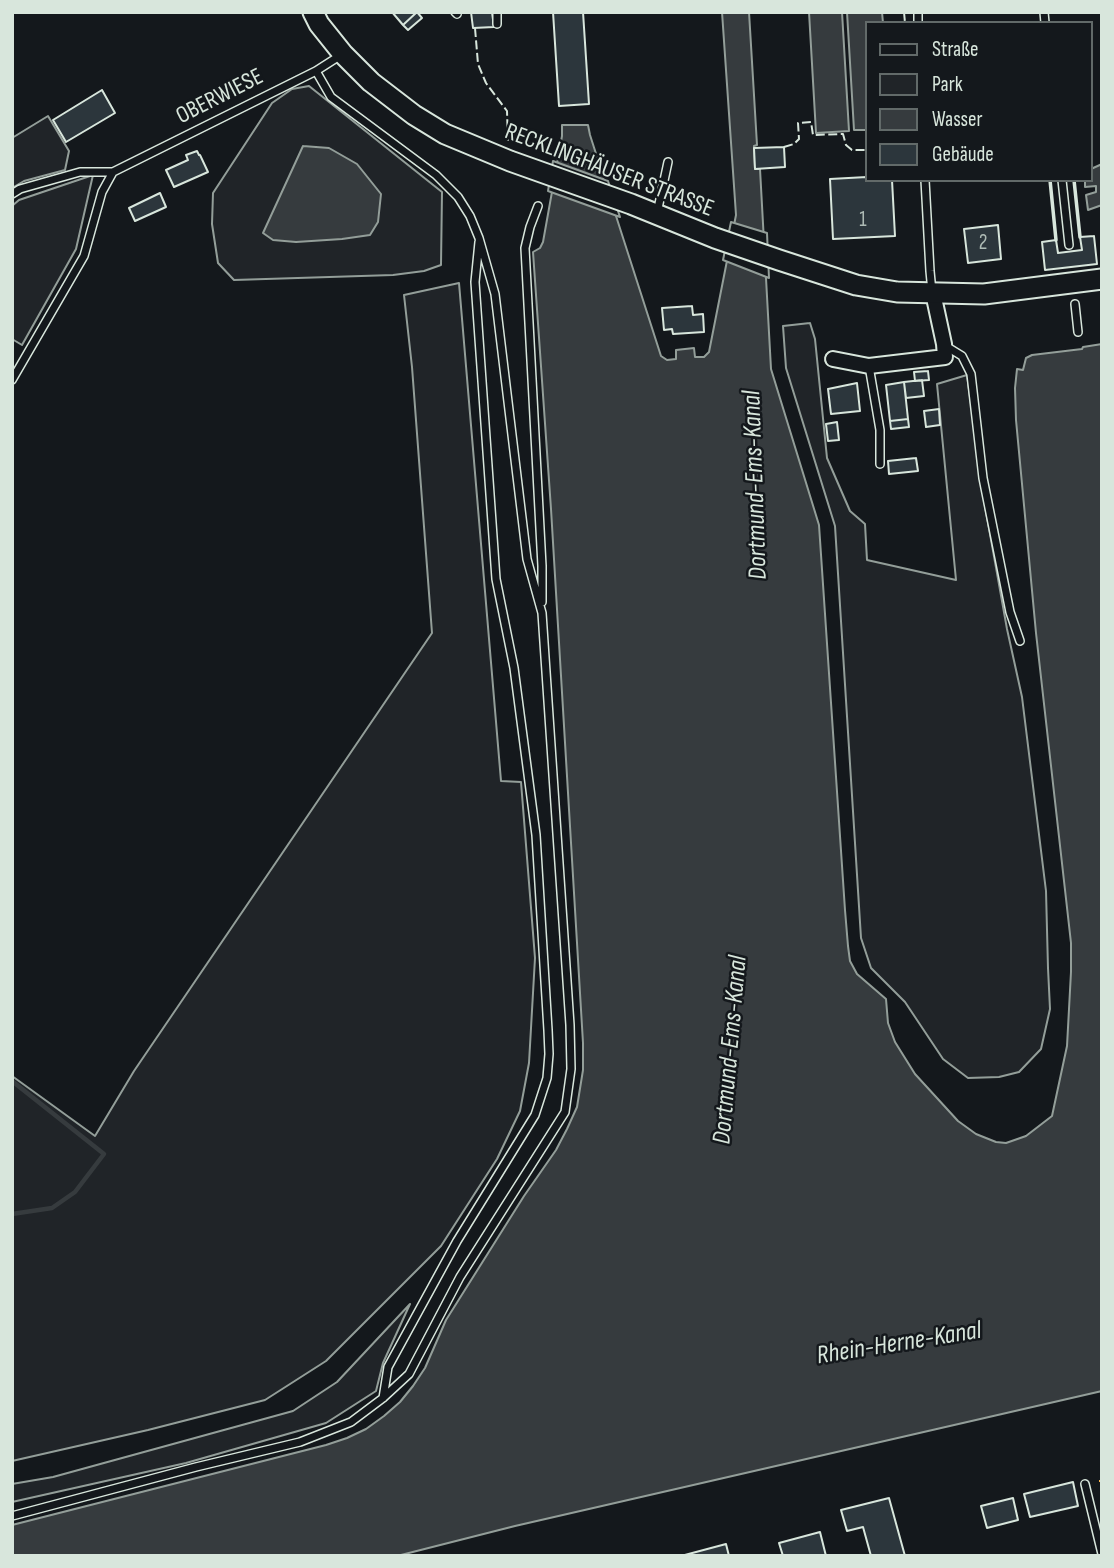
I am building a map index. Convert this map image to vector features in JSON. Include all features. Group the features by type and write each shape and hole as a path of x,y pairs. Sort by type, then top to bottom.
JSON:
{"main road":[{"name":"RECKLINGHÄUSER STRASSE","path":"313,12 343,54 371,82 414,115 445,134 779,260 856,285 897,292 984,294 1102,279"}],"street":[{"path":"833,359 869,366 944,357 944,344 933,293"}],"lane":[{"path":"496,12 497,24"},
{"name":"OBERWIESE","path":"12,194 20,189 80,172 113,172 316,71 343,54"},
{"path":"316,71 331,97 436,175 458,197 470,216 495,294 527,559 542,613"},
{"path":"657,214 668,162"},
{"path":"12,380 84,256 102,192 113,172"},
{"path":"925,182 933,293"},
{"path":"1062,182 1069,245"},
{"path":"12,1516 300,1442 351,1422 409,1374 460,1277 565,1112 570,1069 570,1025 542,613 542,566 525,248 538,206"},
{"path":"383,1398 388,1367 457,1241 535,1115 547,1077 548,1030 536,835 514,668 496,579 475,282 479,238"},
{"path":"1075,304 1078,332"},
{"path":"944,344 962,356 971,374 983,478 1010,612 1020,641"},
{"path":"869,366 880,430 880,464"},
{"path":"1085,1484 1102,1554"},
{"path":"1092,1516 1102,1513"}],"green space":[{"path":"309,86 442,192 441,265 424,271 393,275 234,280 218,263 212,224 213,193 272,103 292,89"},
{"path":"48,116 69,151 65,170 24,181 12,188 12,138"},
{"path":"93,175 76,249 22,345 12,339 12,206 19,200"},
{"path":"459,283 501,781 521,782 535,958 529,1063 520,1111 497,1159 441,1246 326,1361 265,1400 12,1461 12,1076 95,1136 134,1071 432,633 404,295"},
{"path":"810,323 815,339 827,458 850,511 865,524 867,560 956,580 937,384 967,375 985,506 1022,697 1046,891 1050,1009 1041,1049 1019,1072 999,1077 968,1078 943,1059 905,1002 871,968 861,938 835,526 786,368 783,326"},
{"path":"410,1304 383,1363 376,1391 326,1423 186,1463 12,1502 12,1484 53,1477 293,1411 337,1382"}],"water":[{"path":"722,12 749,12 757,145 754,146 755,169 760,169 771,369 819,525 850,961 857,974 886,999 888,1023 895,1042 915,1074 958,1121 976,1134 996,1142 1006,1143 1026,1136 1052,1116 1067,1046 1071,972 1071,943 1036,633 1016,420 1017,369 1023,370 1026,358 1032,355 1102,344 1102,1391 515,1526 397,1556 12,1556 12,1525 326,1445 366,1429 384,1416 400,1402 425,1368 446,1320 567,1129 577,1107 583,1070 583,1043 533,252 540,248 543,242 562,125 588,125 661,356 667,360 676,359 676,350 694,348 695,357 704,357 709,352 736,215"},
{"path":"809,12 842,12 849,131 816,133"},
{"path":"847,12 882,12 883,21 866,21 866,130 854,130"},
{"path":"303,146 329,148 357,164 381,194 378,222 370,235 296,242 273,240 263,233"},
{"path":"1102,164 1102,205 1088,210 1086,195 1096,192 1096,186 1085,187 1085,182 1093,182 1093,168"}],"pier":[{"path":"553,161 608,181 620,217 548,191"},
{"path":"731,222 767,233 769,278 723,260"}],"building":[{"path":"392,12 417,12 403,25"},
{"path":"417,12 422,18 408,30 403,25"},
{"path":"471,12 492,12 494,27 473,28"},
{"path":"553,12 583,12 589,104 559,106"},
{"path":"102,90 115,113 66,142 53,120"},
{"path":"784,147 785,167 755,169 754,148"},
{"path":"197,151 208,172 174,187 166,170 188,160 186,155"},
{"path":"866,177 866,182 892,182 895,236 833,239 830,179"},
{"path":"160,193 166,207 135,221 129,208"},
{"path":"998,225 1001,259 968,263 964,229"},
{"path":"1094,236 1097,264 1045,270 1042,242 1056,240 1058,253 1082,250 1080,237"},
{"path":"692,306 693,315 703,314 704,332 673,334 672,329 664,330 662,308"},
{"path":"928,371 929,380 915,381 914,372"},
{"path":"922,380 924,396 906,398 904,382"},
{"path":"904,382 908,419 890,421 886,385"},
{"path":"857,383 860,411 831,414 828,389"},
{"path":"939,409 940,425 926,427 924,411"},
{"path":"908,419 909,427 891,429 890,421"},
{"path":"837,422 839,440 828,441 826,424"},
{"path":"916,458 918,471 889,474 888,461"},
{"path":"1073,1482 1078,1506 1030,1517 1024,1494"},
{"path":"889,1498 905,1556 871,1556 863,1527 847,1531 841,1510"},
{"path":"1013,1498 1018,1520 987,1528 981,1506"},
{"path":"820,1532 826,1556 783,1556 779,1543"},
{"path":"726,1544 729,1556 681,1556"}],"waterway":[{"path":"12,1081 104,1154 75,1192 52,1208 12,1214"}],"fence":[{"path":"904,12 905,21"},
{"path":"475,28 478,64 486,83 507,111 508,144"},
{"path":"784,147 799,139 798,123 811,122 813,135 843,134 846,145 852,150 866,150"}],"wall":[{"path":"1050,182 1056,240"},
{"path":"1074,182 1080,237"}],"water label":[{"name":"Dortmund-Ems-Kanal","path":"756,485"},
{"name":"Dortmund-Ems-Kanal","path":"731,1050"},
{"name":"Rhein-Herne-Kanal","path":"899,1344"}]}
